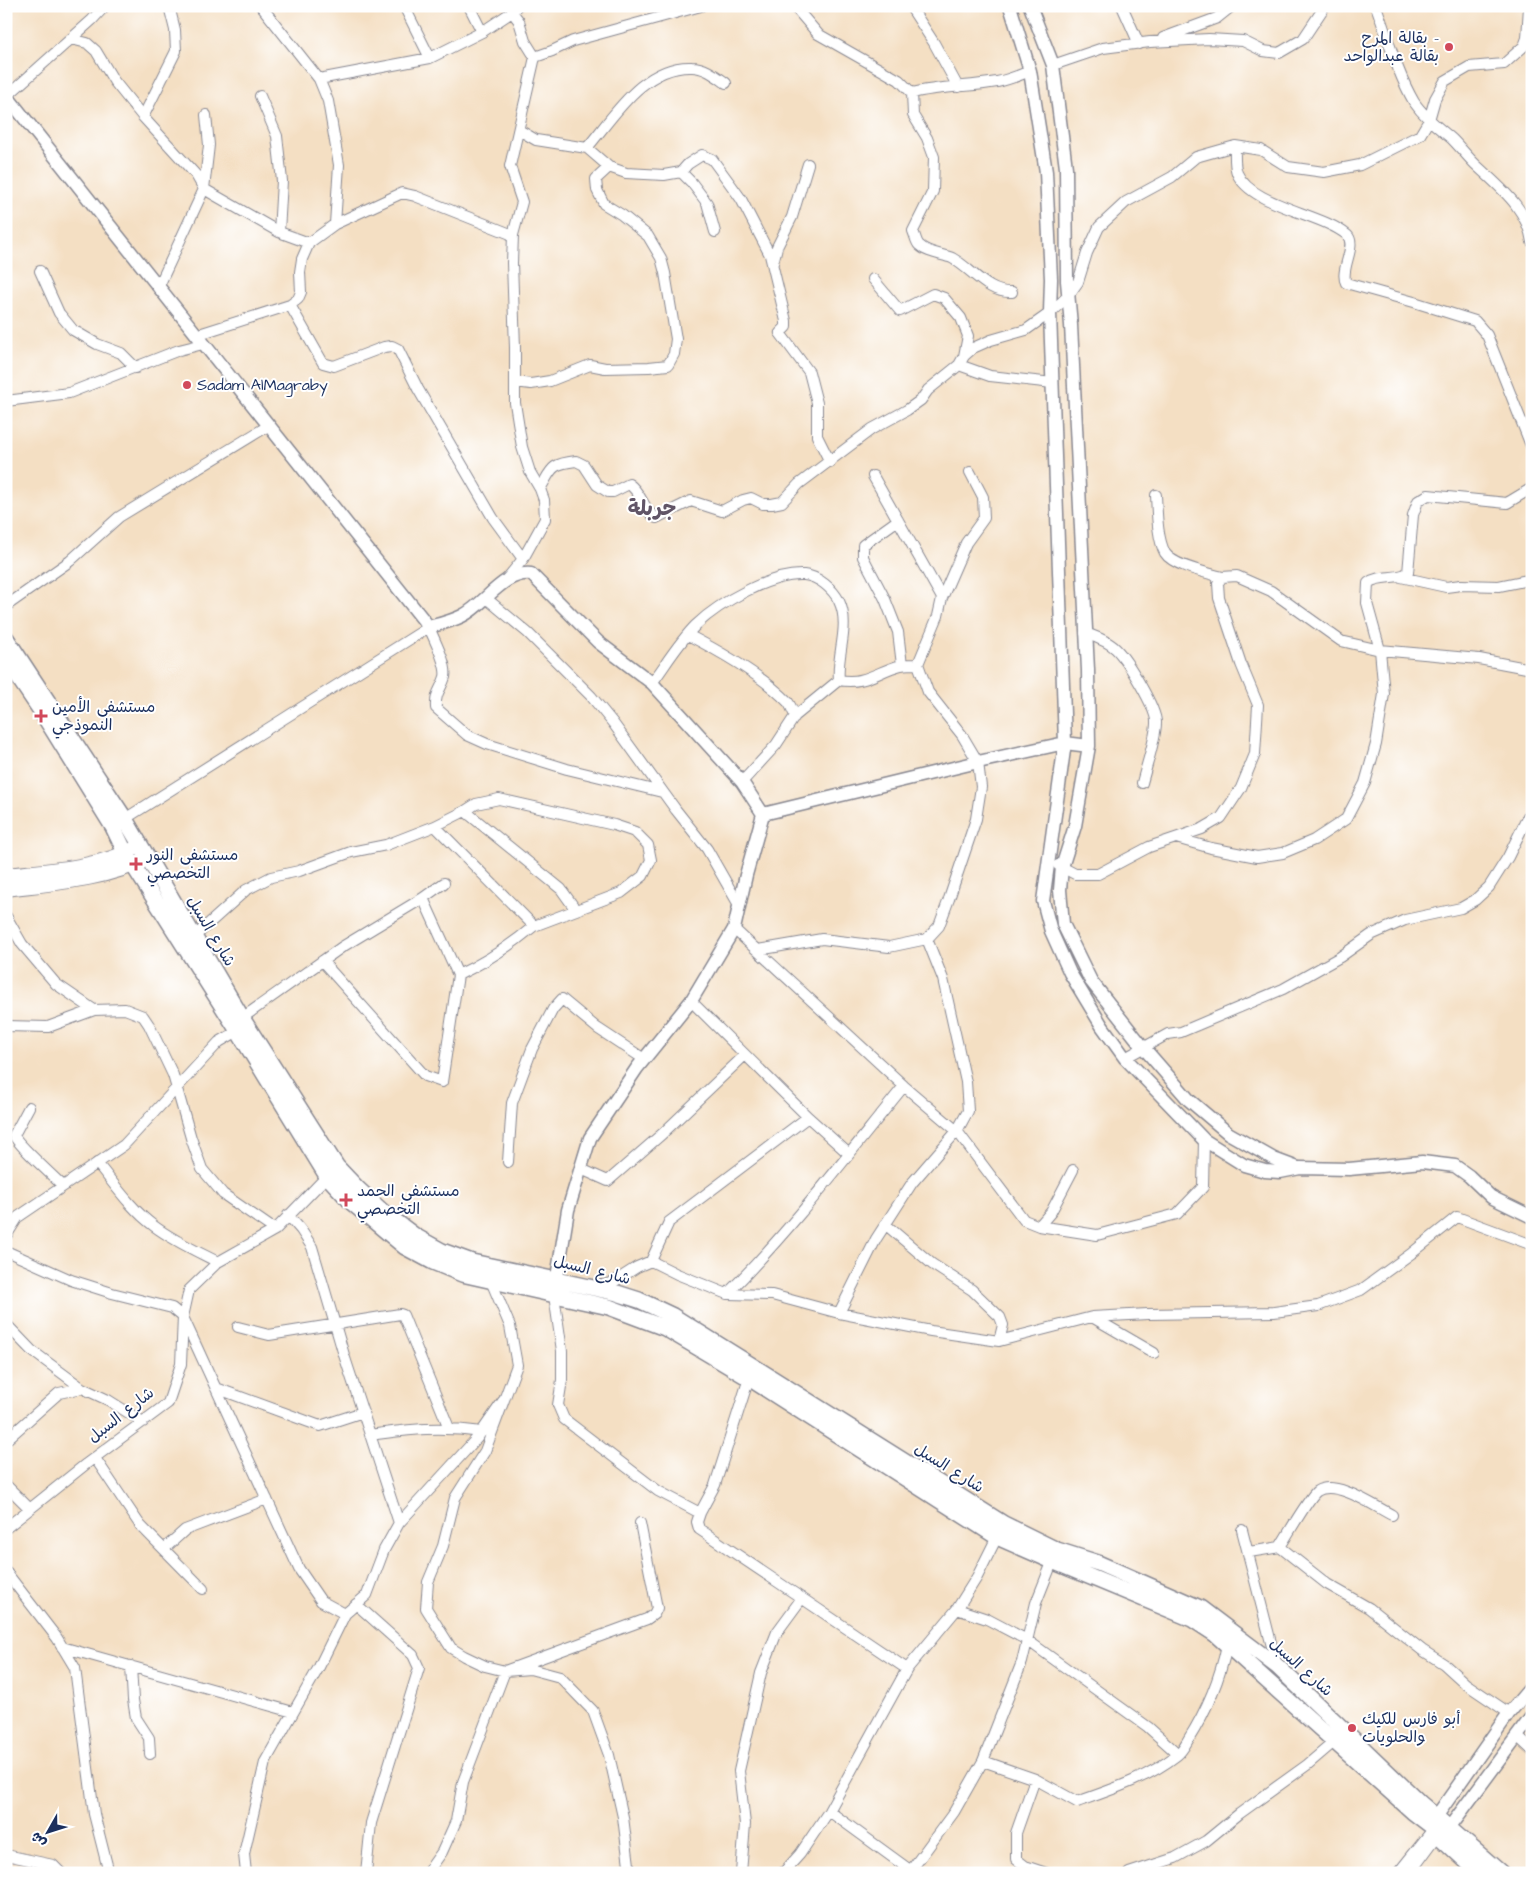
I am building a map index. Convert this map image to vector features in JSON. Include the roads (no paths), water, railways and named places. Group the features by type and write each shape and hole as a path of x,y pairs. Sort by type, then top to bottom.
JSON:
{"main road":[{"name":"شارع السبل","path":"6,638 119,823 137,856 350,1201 405,1247 462,1274 609,1307 665,1328 1001,1530 1192,1618 1215,1634 1412,1812 1439,1827 1501,1873"},
{"name":"شارع السبل","path":"6,659 119,823"},
{"name":"شارع السبل","path":"137,856 195,936 240,1024"},
{"path":"6,876 82,867 137,856"},
{"path":"6,888 85,878 137,856"},
{"name":"شارع السبل","path":"332,1172 357,1188 383,1212 415,1236 442,1251 472,1262 617,1293 673,1316 1001,1530"},
{"name":"شارع السبل","path":"1055,1556 1098,1563 1200,1608 1278,1667 1439,1827 1479,1873"}],"street":[{"path":"105,6 7,96 429,627 444,664 445,677 436,700 436,708 467,735 488,744 566,769 662,792"},
{"path":"261,6 319,79 328,101 339,164 335,224"},
{"path":"404,6 430,58"},
{"path":"469,6 482,32"},
{"path":"535,56 552,51 573,41 701,6"},
{"path":"794,6 818,34 899,80 912,93 913,115 927,138 934,157 933,191 914,230 918,244 926,250 954,260 969,269 983,283 1003,293 1012,292"},
{"path":"910,6 934,43 958,87"},
{"path":"1010,6 1030,71 1046,172 1051,280 1050,313 1065,743 1044,901 1051,931 1070,973 1102,1026 1126,1058 1204,1140 1244,1165 1264,1171 1280,1172 1300,1168 1349,1169 1422,1162 1455,1166 1469,1176 1491,1197 1532,1216"},
{"path":"1030,6 1053,65 1066,168 1068,296 1088,670 1089,746 1075,826 1062,867 1060,890 1063,924 1091,981 1142,1047 1189,1100 1228,1133 1274,1159 1300,1168"},
{"path":"1150,42 1217,18 1232,6"},
{"path":"1053,65 1103,48 1150,42 1209,38 1243,41 1263,52 1279,52 1303,39 1325,6"},
{"path":"1376,6 1392,52 1415,102 1429,120 1517,204 1530,230 1532,242"},
{"path":"540,489 555,466 576,461 584,465 597,485 608,492 613,492 629,484 634,488 650,515 656,518 691,501 722,511 751,498 763,504 782,502 800,484 872,429 921,400 928,390 973,348 991,340 1026,330 1050,313 1068,296 1078,282 1087,253 1099,226 1126,202 1172,177 1196,157 1235,146 1261,150 1288,167 1324,172 1360,165 1398,147 1420,135 1429,120 1435,99 1445,80 1469,67 1504,64 1529,42 1529,6"},
{"path":"1123,7 1139,44"},
{"path":"119,823 429,627 464,615 503,583 522,559 545,519 544,500 530,472 522,447 515,403 512,263 513,236 522,202 510,166 535,56 525,41 514,9 482,32 430,58 319,79"},
{"path":"144,117 176,51 175,30 170,10"},
{"path":"71,38 87,43 96,51 114,81 196,175 204,189 278,232 309,243"},
{"path":"587,148 629,96 646,81 668,71 692,67 710,72 726,83"},
{"path":"912,93 931,88 998,82 1030,71"},
{"path":"260,96 276,136 282,182 278,232"},
{"path":"158,288 204,189 209,145 206,115"},
{"path":"518,130 536,140 587,148 608,167 626,174 682,172 688,164 702,155 712,159 741,199 773,263 786,321 786,327 780,334 809,372 817,402 817,436 830,462"},
{"path":"1235,146 1237,172 1246,186 1269,200 1333,227 1347,235 1350,239 1350,245 1344,276 1346,283 1475,321 1488,335 1532,448"},
{"path":"773,263 777,247 792,216 808,164"},
{"path":"515,382 531,384 550,380 590,365 605,368 668,365 674,354 676,338 662,258 648,236 604,204 597,190 596,179 608,167"},
{"path":"682,172 707,203 715,232"},
{"path":"6,401 69,394 136,368 199,340 290,305 298,299 301,292 300,272 302,259 309,243 335,224 402,193 415,196 513,236"},
{"path":"40,271 59,313 73,330 97,344 120,353 136,368"},
{"path":"873,280 900,311 933,294 944,298 961,318 968,336 962,360"},
{"path":"290,305 323,363 334,366 384,347 392,346 398,350 418,389 493,518 522,559"},
{"path":"962,360 990,376 1053,383"},
{"path":"6,606 70,561 119,517 268,426"},
{"path":"758,950 822,939 888,946 927,939 939,926 976,819 981,786 978,762 962,735 928,692 918,664 938,616 942,598 966,543 984,518 983,498 970,472"},
{"path":"873,476 942,598"},
{"path":"1401,576 1408,573 1413,515 1418,501 1428,495 1508,503 1532,488"},
{"path":"1156,495 1159,529 1165,553 1173,560 1222,577 1237,576 1271,590 1341,641 1380,650 1479,659 1532,669"},
{"path":"898,520 863,545 863,557 885,599 898,632 902,665"},
{"path":"503,583 523,573 531,574 598,642 652,683 742,782 763,814 746,875 734,929 691,1001 644,1059 590,1138 568,1210 554,1295 562,1351 562,1380 558,1405 564,1419 658,1491 700,1513"},
{"path":"652,683 696,625 727,600 784,576 805,575 816,578 830,589 838,601 844,617 839,660 839,680"},
{"path":"1176,838 1211,848 1257,857 1283,853 1306,844 1346,819 1364,783 1376,744 1384,694 1380,650 1367,603 1368,583 1374,578 1401,576 1446,587 1461,584 1499,586 1528,580"},
{"path":"1048,860 1075,874 1098,874 1149,846 1202,829 1221,818 1241,788 1255,754 1258,705 1240,664 1219,598 1218,583 1222,577"},
{"path":"486,598 528,633 591,696 707,849 739,905"},
{"path":"1085,633 1102,640 1116,649 1149,701 1156,722 1142,783"},
{"path":"688,634 731,659 760,679 789,703 795,716"},
{"path":"839,680 847,682 866,680 902,665 918,664"},
{"path":"742,782 776,745 795,716 839,680"},
{"path":"763,814 1065,743 1089,746"},
{"path":"195,936 246,890 272,878 299,871 350,852 386,845 435,826 476,804 499,798 614,825 635,832 648,845 650,860 643,876 621,894 534,926 514,943 483,964 458,975"},
{"path":"1126,1058 1142,1047 1168,1034 1181,1032 1283,989 1340,957 1371,935 1405,920 1461,908 1474,900 1489,887 1532,808"},
{"path":"465,811 561,889 576,910"},
{"path":"435,826 534,926"},
{"path":"6,1236 18,1217 124,1145 218,1042 240,1024 322,961 444,883"},
{"path":"322,961 425,1076 442,1082 458,975 423,898"},
{"path":"6,916 22,944 56,984 94,1010"},
{"path":"734,929 904,1086 957,1131 1024,1220 1038,1226 1097,1235 1177,1214 1203,1187 1204,1140"},
{"path":"839,1313 885,1224 912,1183 957,1131 968,1111 966,1082 943,978 927,939"},
{"path":"508,1162 512,1103 532,1049 553,1009 562,999 597,1028 644,1059"},
{"path":"691,1001 808,1117 849,1154"},
{"path":"6,1026 48,1027 94,1010 125,1009 142,1016 149,1025 173,1075 202,1169 223,1194 275,1230"},
{"path":"581,1169 608,1181 662,1134 745,1055"},
{"path":"726,1294 749,1271 849,1154 904,1086"},
{"path":"29,1107 14,1135 16,1140 63,1186"},
{"path":"590,1288 612,1283 637,1267 651,1261 668,1222 808,1117"},
{"path":"97,1163 127,1201 153,1225 177,1241 218,1262"},
{"path":"1038,1226 1051,1212 1073,1170"},
{"name":"شارع السبل","path":"6,1528 168,1404 181,1364 183,1318 190,1290 218,1262 275,1230 332,1172"},
{"path":"288,1215 312,1247 399,1523"},
{"path":"651,1261 726,1294 772,1295 839,1313 931,1331 999,1341 1092,1317 1274,1312 1318,1306 1361,1290 1457,1217 1527,1243 1532,1242"},
{"path":"885,1224 932,1264 972,1290 1000,1317 1003,1325 999,1341"},
{"path":"6,1251 71,1280 112,1293 172,1308 183,1318 300,1569 321,1602 345,1614"},
{"path":"492,1281 510,1326 516,1365 485,1451 455,1498 443,1546 428,1582 426,1608 451,1648 485,1666 505,1672 530,1669 560,1677 593,1711 609,1755 623,1818 630,1873"},
{"path":"238,1327 269,1335 335,1323 403,1315 448,1428"},
{"path":"1092,1317 1154,1353"},
{"path":"6,1324 31,1350 82,1388 108,1400 143,1422"},
{"path":"749,1378 715,1486 697,1522 699,1529 907,1669"},
{"path":"7,1438 59,1393 82,1388"},
{"path":"216,1388 320,1426 363,1412"},
{"path":"246,1873 244,1854 266,1762 345,1614 367,1595 384,1550 399,1523 482,1432 503,1401"},
{"path":"370,1435 414,1429 448,1428 482,1432"},
{"path":"95,1458 140,1525 203,1589"},
{"path":"6,1485 30,1509"},
{"path":"1280,1547 1315,1492 1326,1488 1345,1491 1392,1516"},
{"path":"164,1549 185,1530 267,1499"},
{"path":"427,1873 442,1852 456,1821 463,1782 505,1672 647,1619 654,1614 657,1608 640,1524"},
{"path":"783,1873 800,1854 829,1811 907,1669 957,1609 977,1577 1001,1530"},
{"path":"1242,1530 1278,1667"},
{"path":"1249,1552 1280,1547 1328,1584 1369,1608 1422,1650 1444,1664 1466,1684 1509,1713"},
{"path":"829,1811 911,1872 954,1812 983,1762 1022,1662 1036,1603 1055,1556"},
{"path":"6,1572 62,1647 75,1668 94,1814 109,1873"},
{"path":"741,1873 745,1824 739,1771 761,1673 777,1632 802,1598"},
{"path":"356,1604 413,1656 419,1668 371,1823 366,1873"},
{"path":"957,1609 987,1619 1027,1640 1148,1727 1178,1754"},
{"path":"983,1762 1035,1779 1077,1802 1142,1777 1178,1754 1201,1719 1222,1671 1227,1645"},
{"path":"62,1647 293,1712"},
{"path":"131,1666 136,1718 149,1738 150,1754"},
{"path":"1410,1873 1509,1713 1532,1686"},
{"path":"1398,1873 1517,1736 1532,1716"},
{"path":"1517,1736 1532,1750"},
{"path":"1129,1873 1175,1858 1206,1841 1239,1814 1307,1765 1334,1742"},
{"path":"1035,1779 1016,1834 1016,1859 1025,1866 1046,1873"},
{"path":"6,1855 53,1865 61,1873"}],"place":[{"name":"بقالة المرح - بقالة عبدالواحد","path":"1449,47"},
{"name":"Sadam AlMagraby","path":"187,385"},
{"name":"مستشفى الأمين النموذجي","path":"41,716"},
{"name":"مستشفى النور التخصصي","path":"136,864"},
{"name":"مستشفى الحمد التخصصي","path":"346,1200"},
{"name":"أبو فارس للكيك والحلويات","path":"1352,1728"}],"district":[{"name":"جربلة","path":"652,508"}]}
